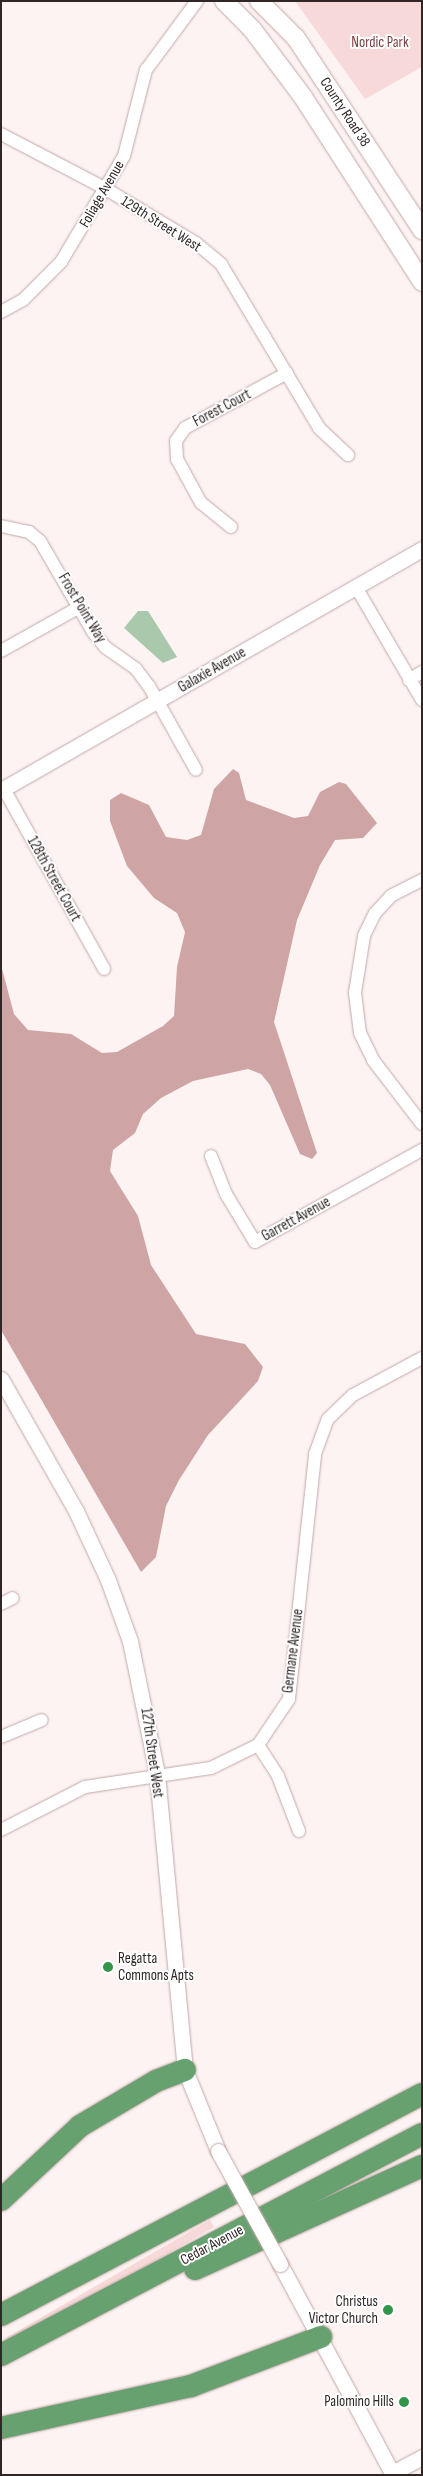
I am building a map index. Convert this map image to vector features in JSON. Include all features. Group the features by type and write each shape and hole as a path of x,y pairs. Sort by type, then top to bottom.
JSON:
{"highway":[{"path":"1,2200 80,2126 156,2081 186,2070"},
{"path":"1,2315 419,2095"},
{"name":"Cedar Avenue","path":"1,2355 422,2134"},
{"path":"89,2310 193,2270 422,2166"},
{"path":"1,2428 191,2386 321,2337"}],"main road":[{"path":"224,1 252,29 303,97 422,282"},
{"name":"County Road 38","path":"259,1 296,38 422,230"}],"street":[{"name":"Foliage Avenue","path":"1,312 23,300 61,262 124,156 146,70 197,1"},
{"name":"129th Street West","path":"1,134 106,189 196,243 221,264 319,428 348,455"},
{"name":"Forest Court","path":"231,526 201,503 177,459 176,441 185,428 287,373"},
{"name":"Frost Point Way","path":"1,526 29,532 40,541 78,608 105,647 136,669 196,770"},
{"name":"Galaxie Avenue","path":"3,789 422,549"},
{"path":"356,587 422,700"},
{"path":"1,651 78,608"},
{"path":"409,680 422,672"},
{"name":"128th Street Court","path":"3,789 104,969"},
{"path":"422,880 390,896 375,913 364,936 355,993 360,1033 373,1060 422,1124"},
{"name":"Garrett Avenue","path":"211,1156 226,1194 255,1242 422,1150"},
{"name":"Germane Avenue","path":"1,1830 85,1786 157,1774 211,1768 258,1745 289,1699 315,1454 328,1419 353,1395 422,1358"},
{"name":"127th Street West","path":"1,1379 76,1511 108,1580 130,1641 157,1774 186,2070 218,2151 321,2337 391,2474"},
{"path":"1,1737 42,1720"},
{"path":"258,1745 278,1776 300,1831"},
{"path":"391,2474 422,2457"}],"green space":[{"name":"Nordic Park","path":"295,1 422,1 422,67 365,99"},
{"path":"210,2220 214,2227 10,2345 6,2338"}],"shaded area":[{"path":"138,611 148,611 177,657 163,663 124,628"},
{"path":"233,769 239,773 246,800 294,818 308,816 320,792 339,782 346,784 377,823 363,838 335,840 320,865 297,920 274,1022 317,1153 312,1159 300,1154 270,1085 261,1074 248,1069 193,1081 161,1098 143,1114 135,1133 113,1150 110,1171 138,1216 151,1265 196,1334 245,1344 263,1367 258,1381 208,1435 179,1480 166,1506 156,1557 141,1572 1,1330 1,965 14,1014 28,1030 71,1034 102,1053 117,1052 163,1026 174,1016 177,967 185,932 177,913 154,898 127,866 110,821 110,800 121,793 149,805 166,837 187,840 201,835 214,789"}],"place":[{"name":"Regatta Commons Apts","path":"108,1967"},
{"name":"Christus Victor Church","path":"388,2310"},
{"name":"Palomino Hills","path":"404,2402"}]}
